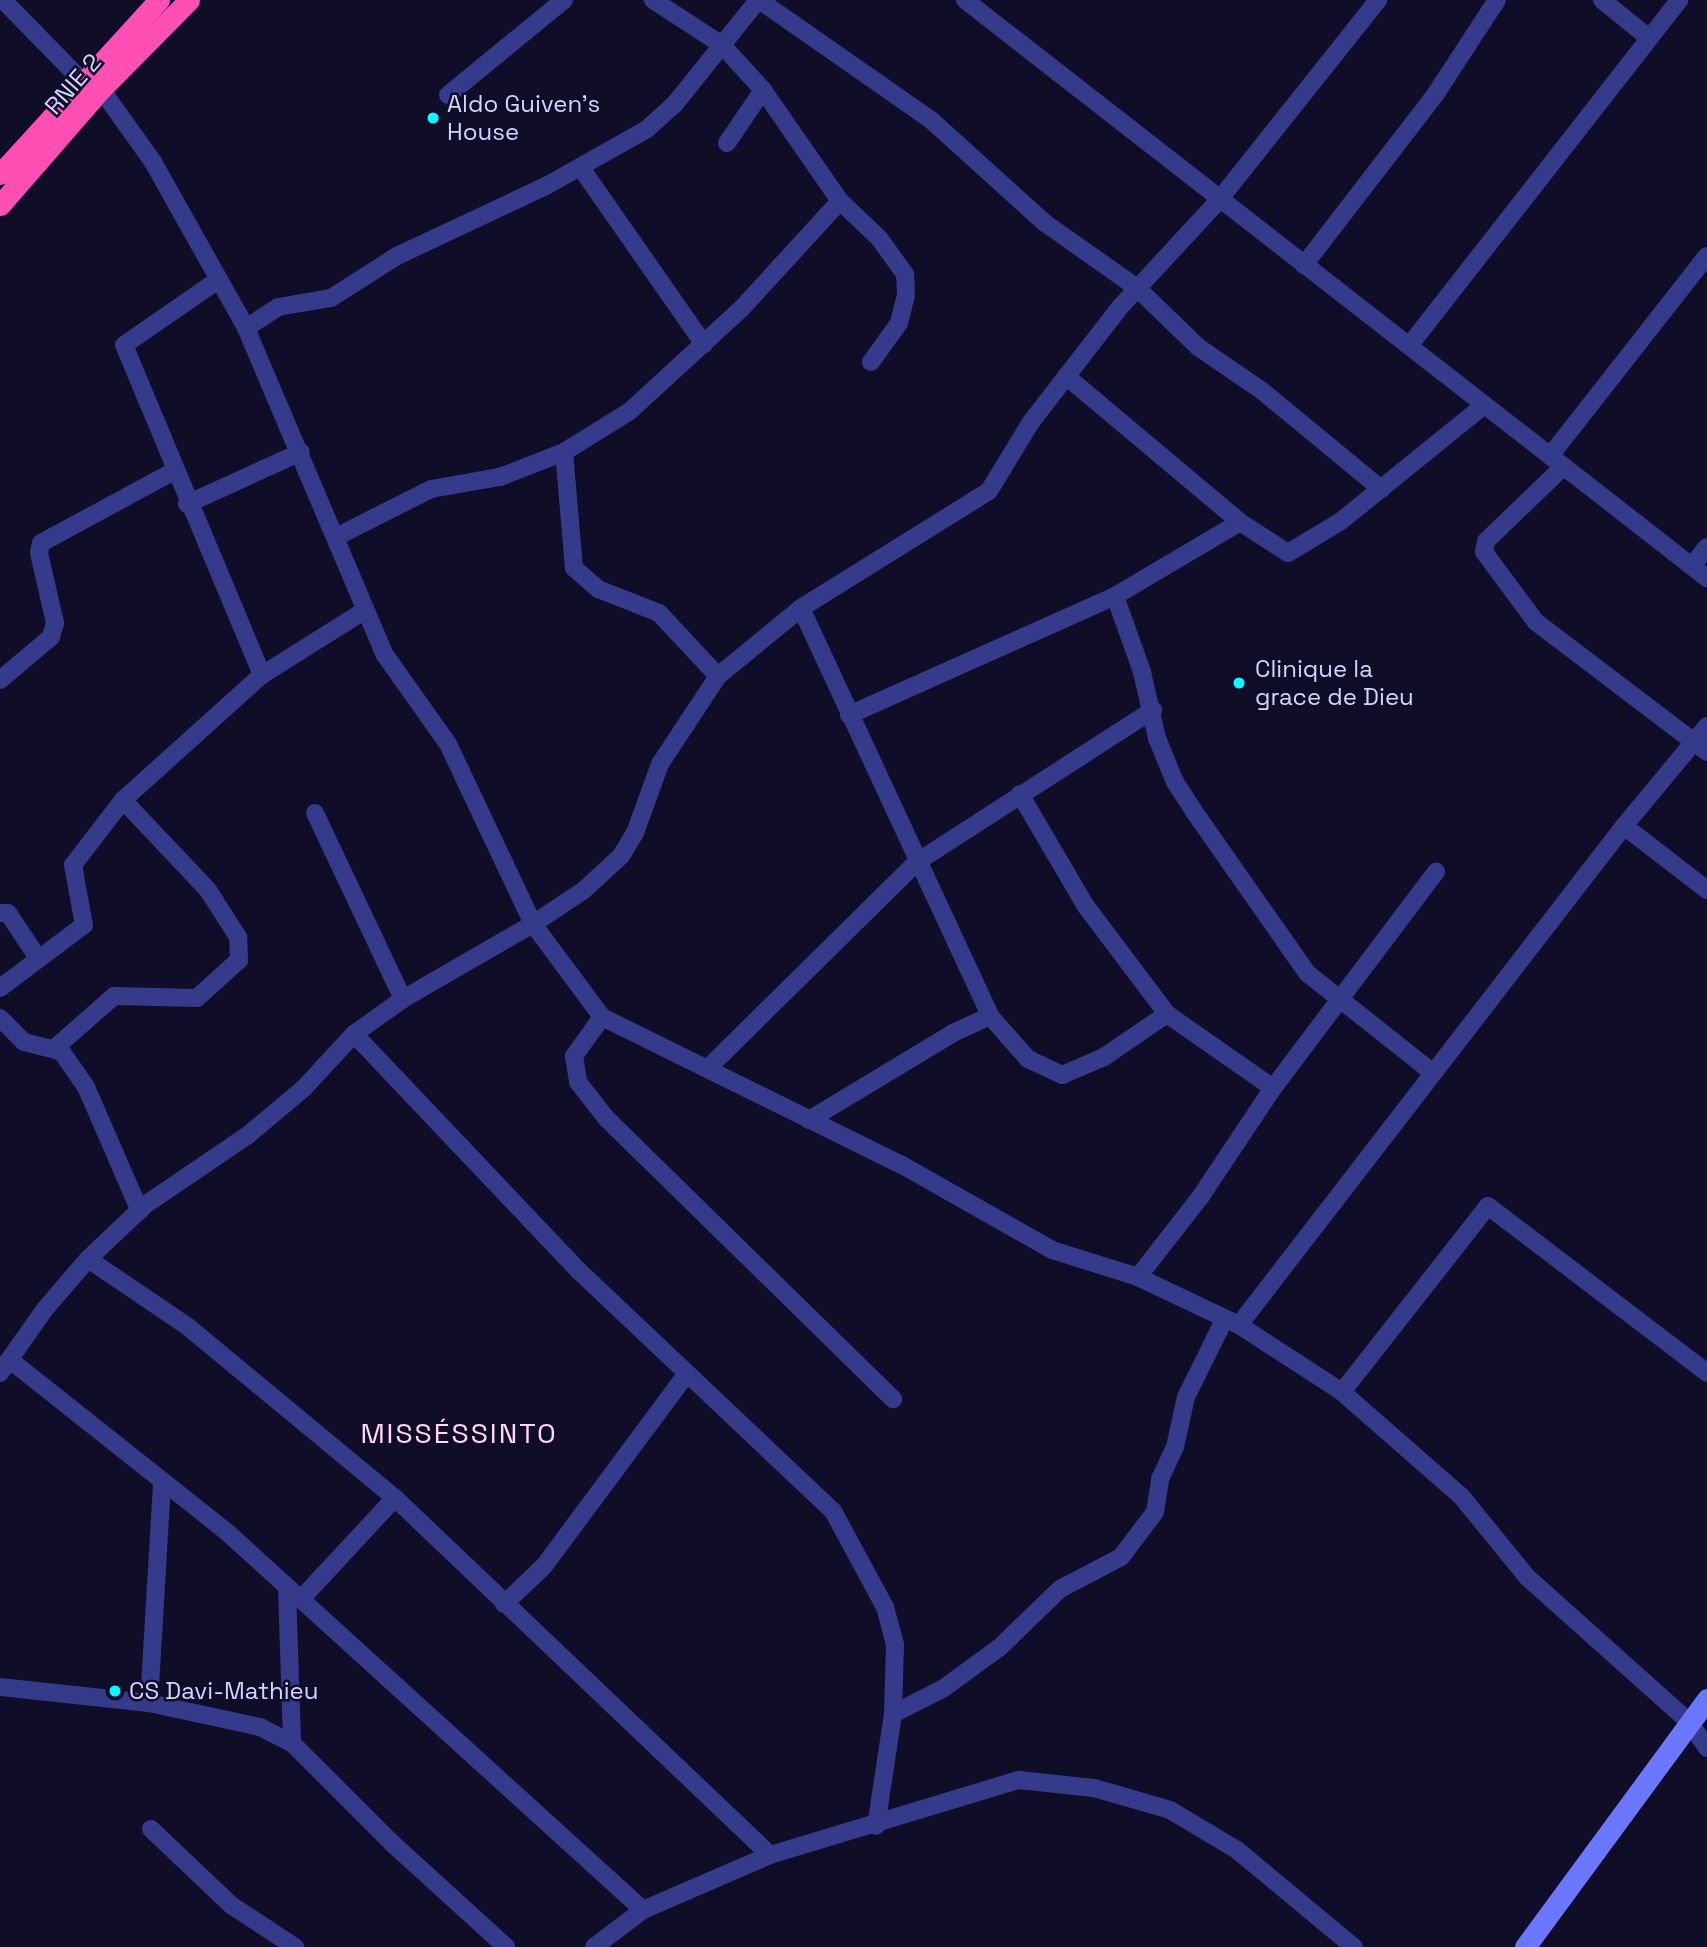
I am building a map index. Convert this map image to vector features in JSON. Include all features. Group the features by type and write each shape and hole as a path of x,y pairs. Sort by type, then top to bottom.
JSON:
{"highway":[{"name":"RNIE 2","path":"0,205 159,0"},
{"name":"RNIE 2","path":"0,174 92,85 189,0"}],"street":[{"path":"3,0 92,85 153,162 246,328 385,655 449,744 533,924 602,1017 709,1067 902,1165 1052,1250 1138,1277 1231,1322 1342,1392 1461,1496 1533,1583 1689,1722 1707,1748"},
{"path":"448,95 564,0"},
{"path":"653,0 722,45 764,90 840,201 879,238 905,274 899,323 871,362"},
{"path":"246,328 278,307 331,298 397,256 581,169 656,121 758,0 900,95 1045,223 1137,288 1198,346 1261,390 1381,489"},
{"path":"965,0 1707,578"},
{"path":"643,1910 294,1594 162,1481 5,1367 45,1309 88,1259 140,1211 190,1171 248,1135 304,1088 354,1034 403,999 533,924 584,890 621,856 635,833 660,764 718,676 801,608 989,491 1066,376 1137,288 1219,200 1378,0"},
{"path":"1304,265 1435,96 1497,0"},
{"path":"1602,0 1649,38"},
{"path":"1409,346 1679,0"},
{"path":"727,143 764,90"},
{"path":"581,169 704,344"},
{"path":"336,537 432,489 500,477 564,452 630,411 704,344 840,201"},
{"path":"1701,747 1536,621 1485,552 1486,541 1557,461 1707,256"},
{"path":"218,280 124,345 187,504 262,676"},
{"path":"1066,376 1240,523 1288,553 1341,521 1484,405"},
{"path":"187,504 300,452"},
{"path":"564,452 574,569 598,589 659,613 718,676"},
{"path":"0,680 51,637 55,623 40,553 41,543 174,471"},
{"path":"849,715 1115,596 1240,523"},
{"path":"1692,566 1707,547"},
{"path":"1115,596 1153,710 1157,738 1175,782 1287,949 1341,1002 1433,1073"},
{"path":"801,608 990,1016 1028,1059 1062,1075 1117,1050 1167,1014"},
{"path":"0,988 84,925 73,864 123,800 262,676 365,611"},
{"path":"709,1067 917,862 1153,710"},
{"path":"893,1714 944,1688 1000,1647 1060,1589 1121,1557 1156,1511 1160,1479 1176,1443 1186,1397 1231,1322 1433,1073 1624,826 1701,747 1707,726"},
{"path":"1020,794 1085,905 1167,1014 1273,1088"},
{"path":"56,1047 114,996 197,998 239,960 238,937 208,890 123,800"},
{"path":"315,813 403,999"},
{"path":"1624,826 1707,890"},
{"path":"1138,1277 1201,1196 1273,1088 1341,1002 1436,872"},
{"path":"0,913 8,913 38,958"},
{"path":"809,1120 953,1033 990,1016"},
{"path":"602,1017 574,1056 574,1069 585,1091 606,1118 893,1399"},
{"path":"0,1018 24,1042 56,1047 86,1087 140,1211"},
{"path":"354,1034 527,1218 687,1375 755,1433 832,1511 885,1606 895,1645 893,1714 876,1826"},
{"path":"1342,1392 1488,1206 1707,1373"},
{"path":"88,1259 187,1326 395,1499 770,1855"},
{"path":"504,1604 544,1566 687,1375"},
{"path":"149,1703 162,1481"},
{"path":"292,1743 294,1594 395,1499"},
{"path":"0,1687 149,1703 260,1727 292,1743 393,1844 506,1947"},
{"path":"1525,1947 1707,1699"},
{"path":"594,1947 643,1910 770,1855 876,1826 1019,1780 1094,1788 1170,1810 1237,1850 1343,1944"},
{"path":"151,1829 231,1905 295,1947"}],"place":[{"name":"Aldo Guiven's House","path":"433,118"},
{"name":"Clinique la grace de Dieu","path":"1239,683"},
{"name":"CS Davi-Mathieu","path":"115,1691"}],"district":[{"name":"MISSÉSSINTO","path":"459,1433"}]}
